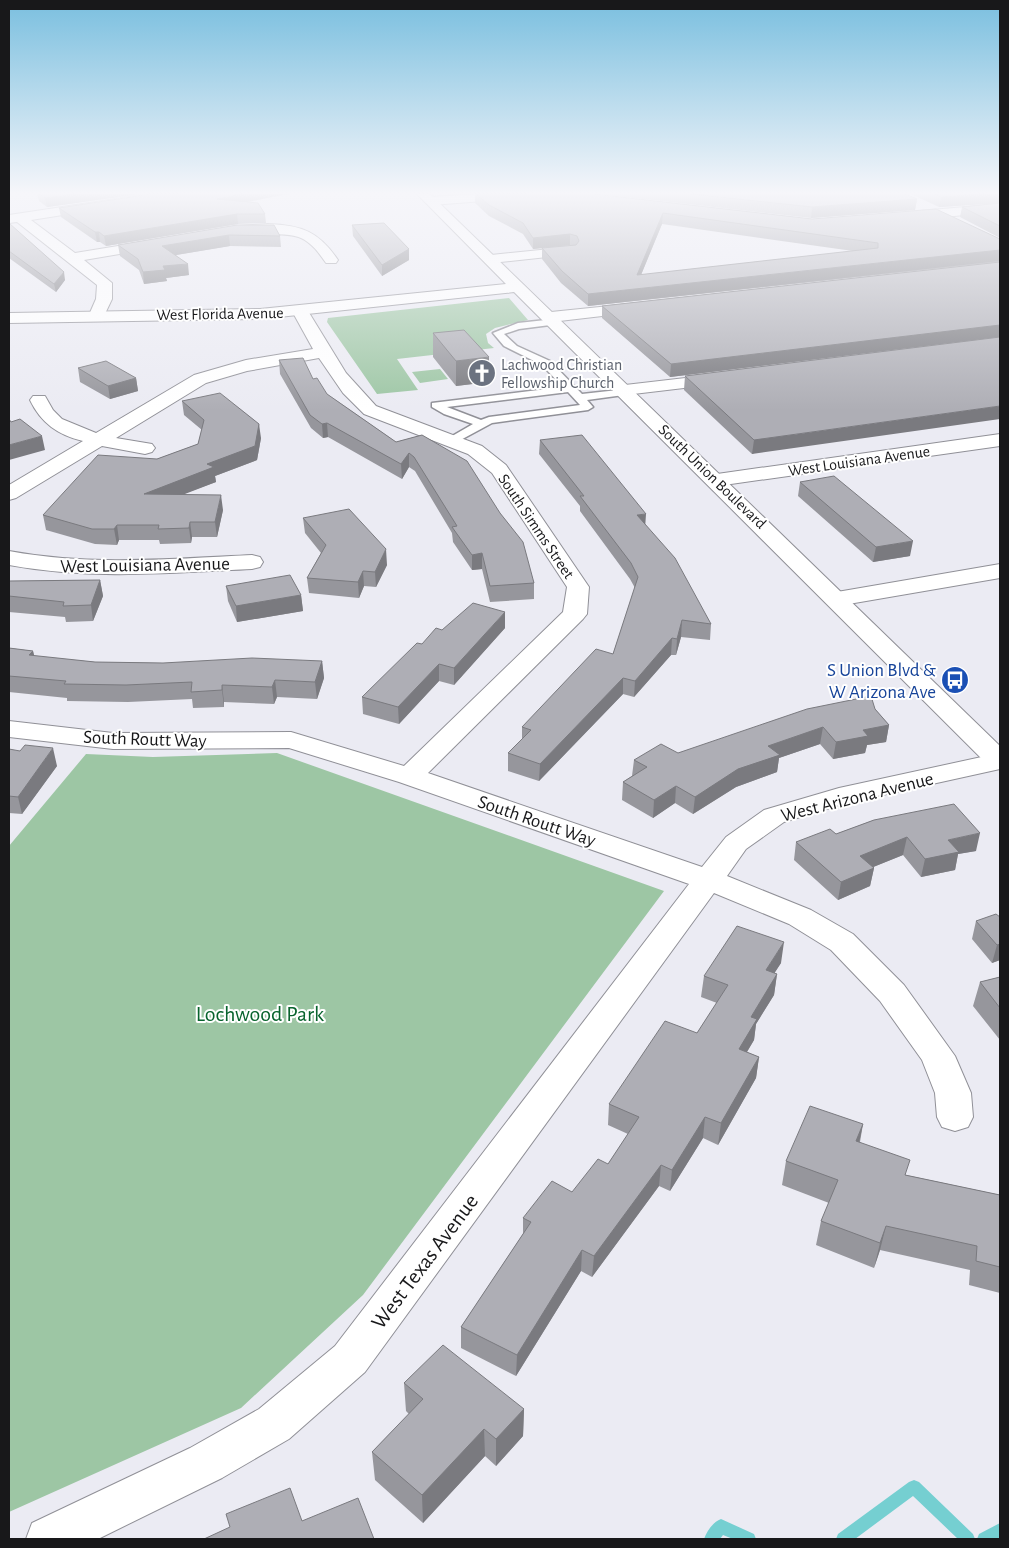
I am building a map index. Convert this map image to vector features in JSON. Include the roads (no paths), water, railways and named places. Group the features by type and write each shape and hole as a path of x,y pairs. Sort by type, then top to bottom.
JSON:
{"street":[{"path":"83,266 104,283 106,291 104,303 98,314"},
{"name":"South Union Boulevard","path":"499,266 1000,761"},
{"name":"West Florida Avenue","path":"9,318 98,314 219,316 300,311 520,287"},
{"path":"553,320 655,306"},
{"name":"South Simms Street","path":"300,311 325,352 359,401 370,410 475,450 499,468 578,586 575,614 409,776"},
{"path":"9,494 200,379 230,368 264,360 325,352"},
{"path":"626,391 740,377"},
{"path":"39,400 41,408 51,421 77,434 145,448"},
{"name":"West Louisiana Avenue","path":"717,480 1000,440"},
{"name":"West Louisiana Avenue","path":"9,558 36,564 112,568 252,562"},
{"path":"837,599 1000,571"},
{"name":"South Routt Way","path":"9,729 113,741 291,740 409,776 709,880 800,916 842,942 892,993 938,1056 953,1093 955,1117"},
{"name":"West Arizona Avenue","path":"709,880 736,843 774,816 839,796 1000,761"},
{"name":"West Texas Avenue","path":"49,1539 206,1464 274,1424 350,1359 709,880"}],"lane":[{"path":"452,441 489,420 588,407 546,363 513,349 503,342 498,333 518,326 553,320"},
{"path":"482,424 448,412 436,405 571,389"},
{"path":"580,398 626,391"}],"waterway":[{"path":"843,1539 914,1487 968,1539"},
{"path":"711,1539 721,1526 749,1539"},
{"path":"984,1539 1000,1530"}],"place":[{"name":"Lachwood Christian Fellowship Church","path":"482,373"},
{"name":"S Union Blvd & W Arizona Ave","path":"955,680"}],"park label":[{"name":"Lochwood Park","path":"260,1013"}]}
